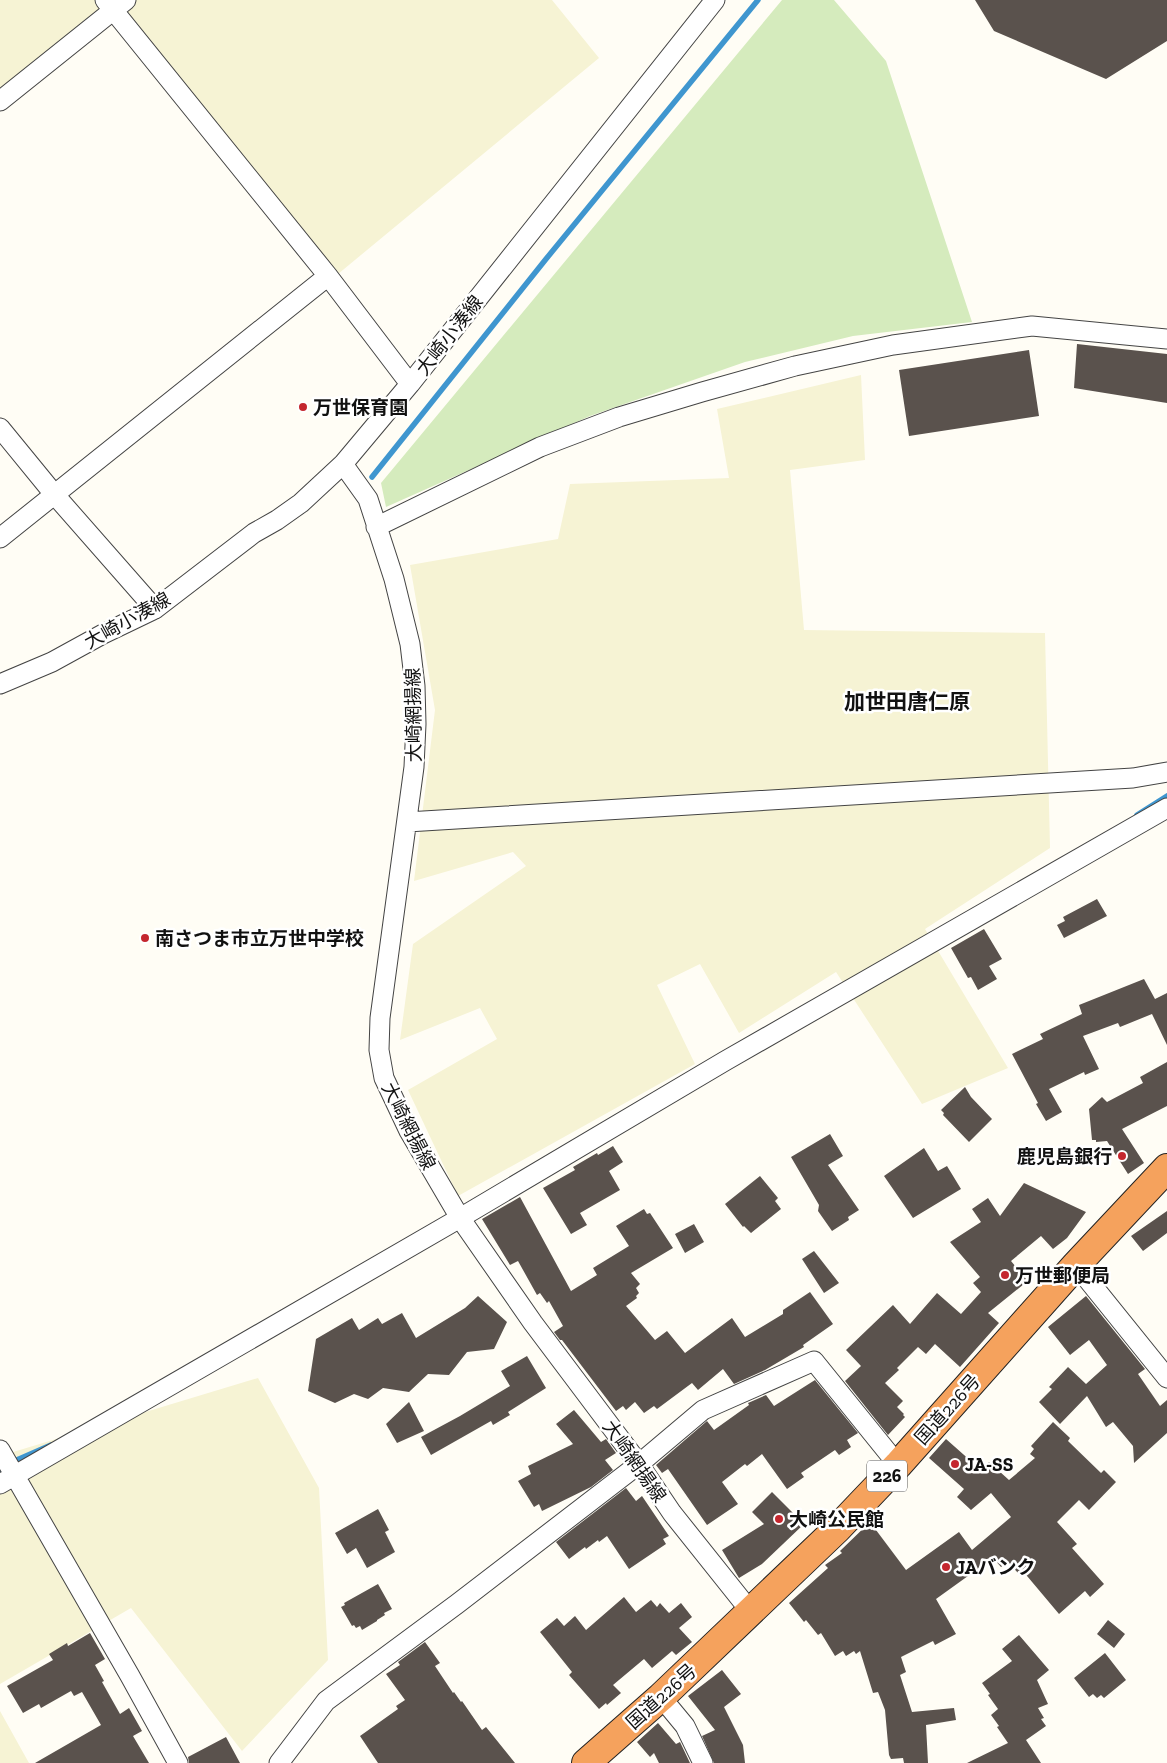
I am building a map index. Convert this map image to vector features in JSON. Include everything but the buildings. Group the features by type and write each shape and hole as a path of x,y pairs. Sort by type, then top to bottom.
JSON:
{"highway":[{"name":"国道226号","path":"586,1763 662,1697 837,1529 898,1465 1076,1264 1167,1168"}],"street":[{"name":"大崎小湊線","path":"0,684 52,662 103,634 155,609 254,533 302,503 343,464 410,384 715,0"},
{"path":"0,101 115,3 410,384"},
{"path":"0,538 328,276"},
{"path":"376,527 540,447 619,418 795,366 893,344 1032,326 1167,339"},
{"path":"0,428 54,494 155,609"},
{"name":"大崎網揚線","path":"343,464 368,499 394,579 410,644 415,686 414,767 380,1018 379,1050 384,1078 409,1132 460,1218 533,1323 639,1464 672,1513 751,1612"},
{"path":"407,822 1133,778 1167,772"},
{"path":"178,1763 7,1469 460,1218 725,1061 1167,808"},
{"path":"1076,1264 1167,1378"},
{"path":"279,1763 326,1701 457,1604 639,1464 703,1410 814,1361 898,1465"},
{"path":"662,1697 685,1726 703,1763"}],"shaded area":[{"path":"0,0 552,0 599,58 332,279 117,9 0,101"},
{"path":"861,375 865,460 790,470 804,630 1045,633 1050,848 925,929 1008,1068 922,1104 836,972 739,1033 700,964 657,985 695,1064 458,1196 408,1090 497,1039 480,1008 400,1040 413,944 526,866 513,852 414,881 435,710 410,565 558,539 570,484 729,478 717,409"},
{"path":"258,1378 319,1488 328,1660 242,1751 131,1608 0,1684 0,1456"},
{"path":"0,1711 29,1763 0,1763"}],"green space":[{"path":"782,0 834,0 886,61 972,322 853,336 745,362 590,416 386,507 381,483"}],"waterway":[{"path":"372,477 546,259 758,0"},
{"path":"1137,815 1167,796"},
{"path":"0,1470 19,1459 51,1445"}],"place":[{"name":"万世保育園","path":"303,407"},
{"name":"南さつま市立万世中学校","path":"145,938"},
{"name":"鹿児島銀行","path":"1122,1156"},
{"name":"万世郵便局","path":"1005,1275"},
{"name":"JA-SS","path":"955,1464"},
{"name":"大崎公民館","path":"779,1519"},
{"name":"JAバンク","path":"946,1567"}],"district":[{"name":"加世田唐仁原","path":"907,702"}]}
